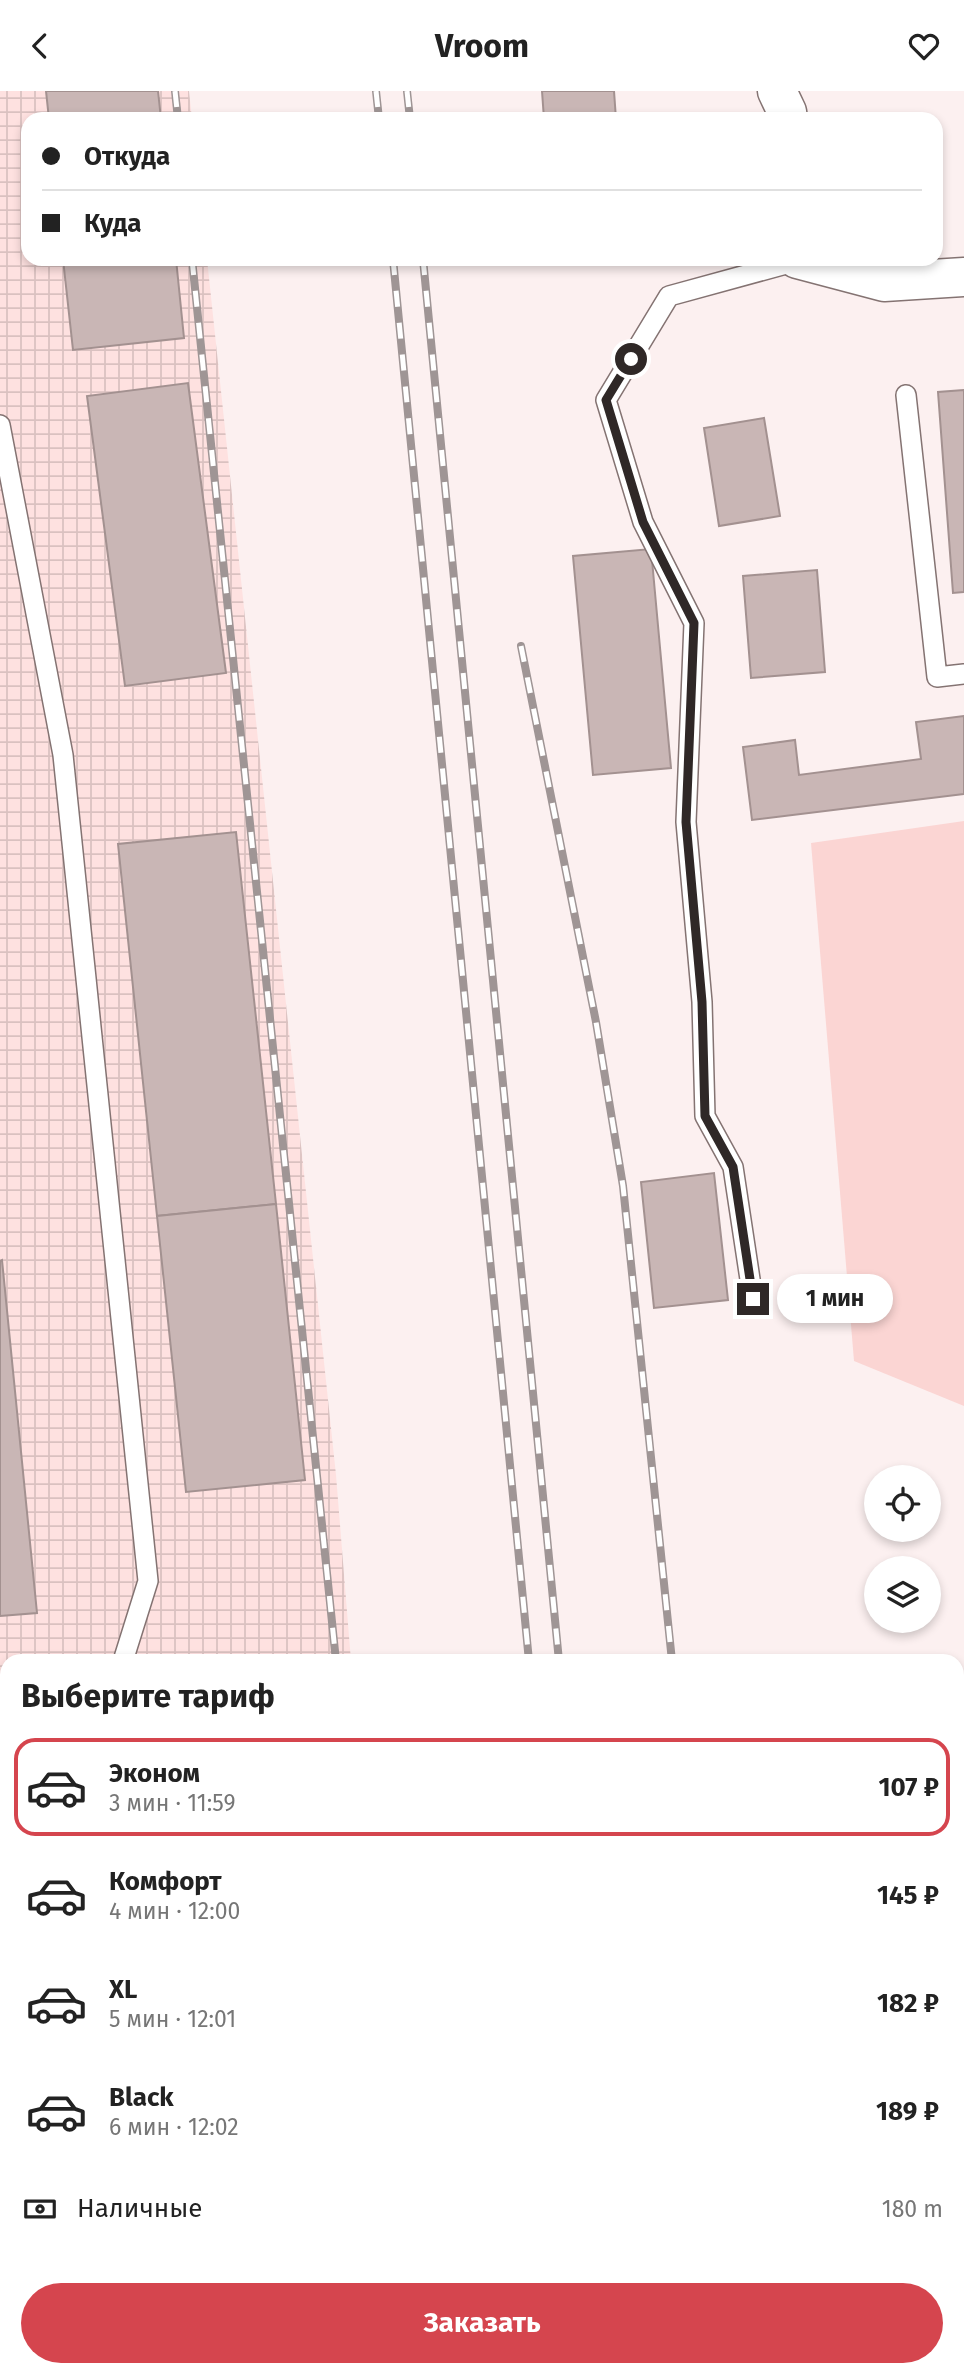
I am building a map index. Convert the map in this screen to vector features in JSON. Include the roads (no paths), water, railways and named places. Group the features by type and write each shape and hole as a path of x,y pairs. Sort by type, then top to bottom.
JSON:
{"street":[{"path":"777,91 787,112"},
{"path":"821,266 884,282 964,277"}],"lane":[{"path":"753,1299 733,1167 705,1116 702,1002 686,822 694,623 643,522 606,400 669,296 776,266"},
{"path":"906,395 937,677 964,674"},
{"path":"0,425 63,755 148,1581 125,1654"}],"railway":[{"path":"175,91 177,112"},
{"path":"376,91 378,112"},
{"path":"407,91 409,112"},
{"path":"193,266 335,1654"},
{"path":"394,266 528,1654"},
{"path":"424,266 558,1654"},
{"path":"521,646 596,1022 623,1186 671,1654"}]}
